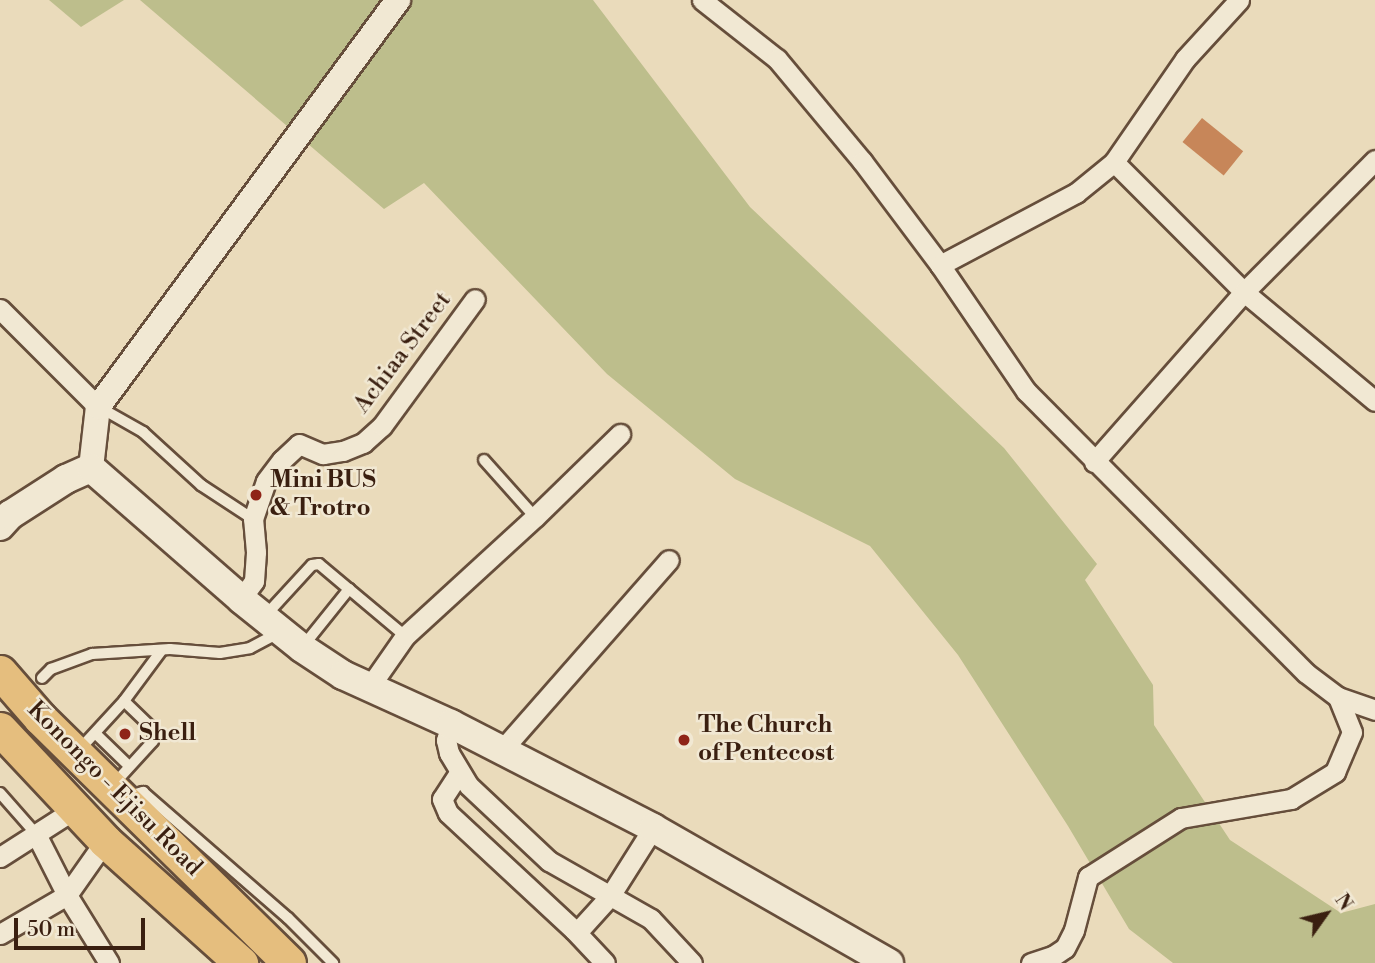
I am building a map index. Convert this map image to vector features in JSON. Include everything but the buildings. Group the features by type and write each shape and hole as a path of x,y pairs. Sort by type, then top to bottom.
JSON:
{"highway":[{"name":"Konongo - Ejisu Road","path":"0,672 86,744 120,785 289,963"},
{"name":"Konongo - Ejisu Road","path":"0,729 105,841 241,963"}],"main road":[{"path":"3,519 66,479 90,468 283,632 368,689 451,724 653,828 889,963"}],"street":[{"path":"90,468 98,407 398,0"},
{"path":"702,0 777,59 862,161 940,265 1026,391 1306,673 1338,697 1375,710"},
{"path":"940,265 1076,192 1114,162 1185,59 1239,0"},
{"path":"1094,462 1244,292 1375,160"},
{"path":"1114,162 1244,292 1375,401"},
{"name":"Achiaa Street","path":"242,599 254,580 256,552 253,519 266,481 299,444 323,454 343,452 363,443 382,426 475,299"},
{"path":"0,309 98,407"},
{"path":"368,689 405,636 535,517 620,434"},
{"path":"501,751 669,560"},
{"path":"1031,963 1053,957 1065,948 1074,930 1088,877 1181,818 1291,799 1335,772 1352,732 1338,697"},
{"path":"451,724 446,740 459,773 549,861 651,919 692,963"},
{"path":"459,773 442,799 448,813 574,930 605,963"},
{"path":"0,857 75,809"},
{"path":"574,930 581,928 610,896 653,828"},
{"path":"36,834 66,895 109,963"},
{"path":"0,934 66,895 105,841"}],"lane":[{"path":"98,407 144,432 201,485 253,519"},
{"path":"484,460 535,517"},
{"path":"283,632 312,565 319,564 405,636"},
{"path":"42,678 51,669 92,654 161,650 220,653 250,648 283,632 349,589"},
{"path":"86,744 124,701 161,650"},
{"path":"124,701 151,727 154,734 153,741 120,785 143,792 288,918 333,963"},
{"path":"0,793 36,834"}],"green space":[{"path":"49,0 124,0 81,27"},
{"path":"140,0 593,0 750,207 1004,448 1097,564 1085,580 1153,685 1154,725 1230,840 1341,913 1375,904 1375,963 1173,963 1129,929 1068,826 958,655 870,546 735,479 607,374 424,183 384,209"}],"place":[{"name":"Mini BUS & Trotro","path":"256,495"},
{"name":"Shell","path":"125,734"},
{"name":"The Church of Pentecost","path":"684,740"}]}
